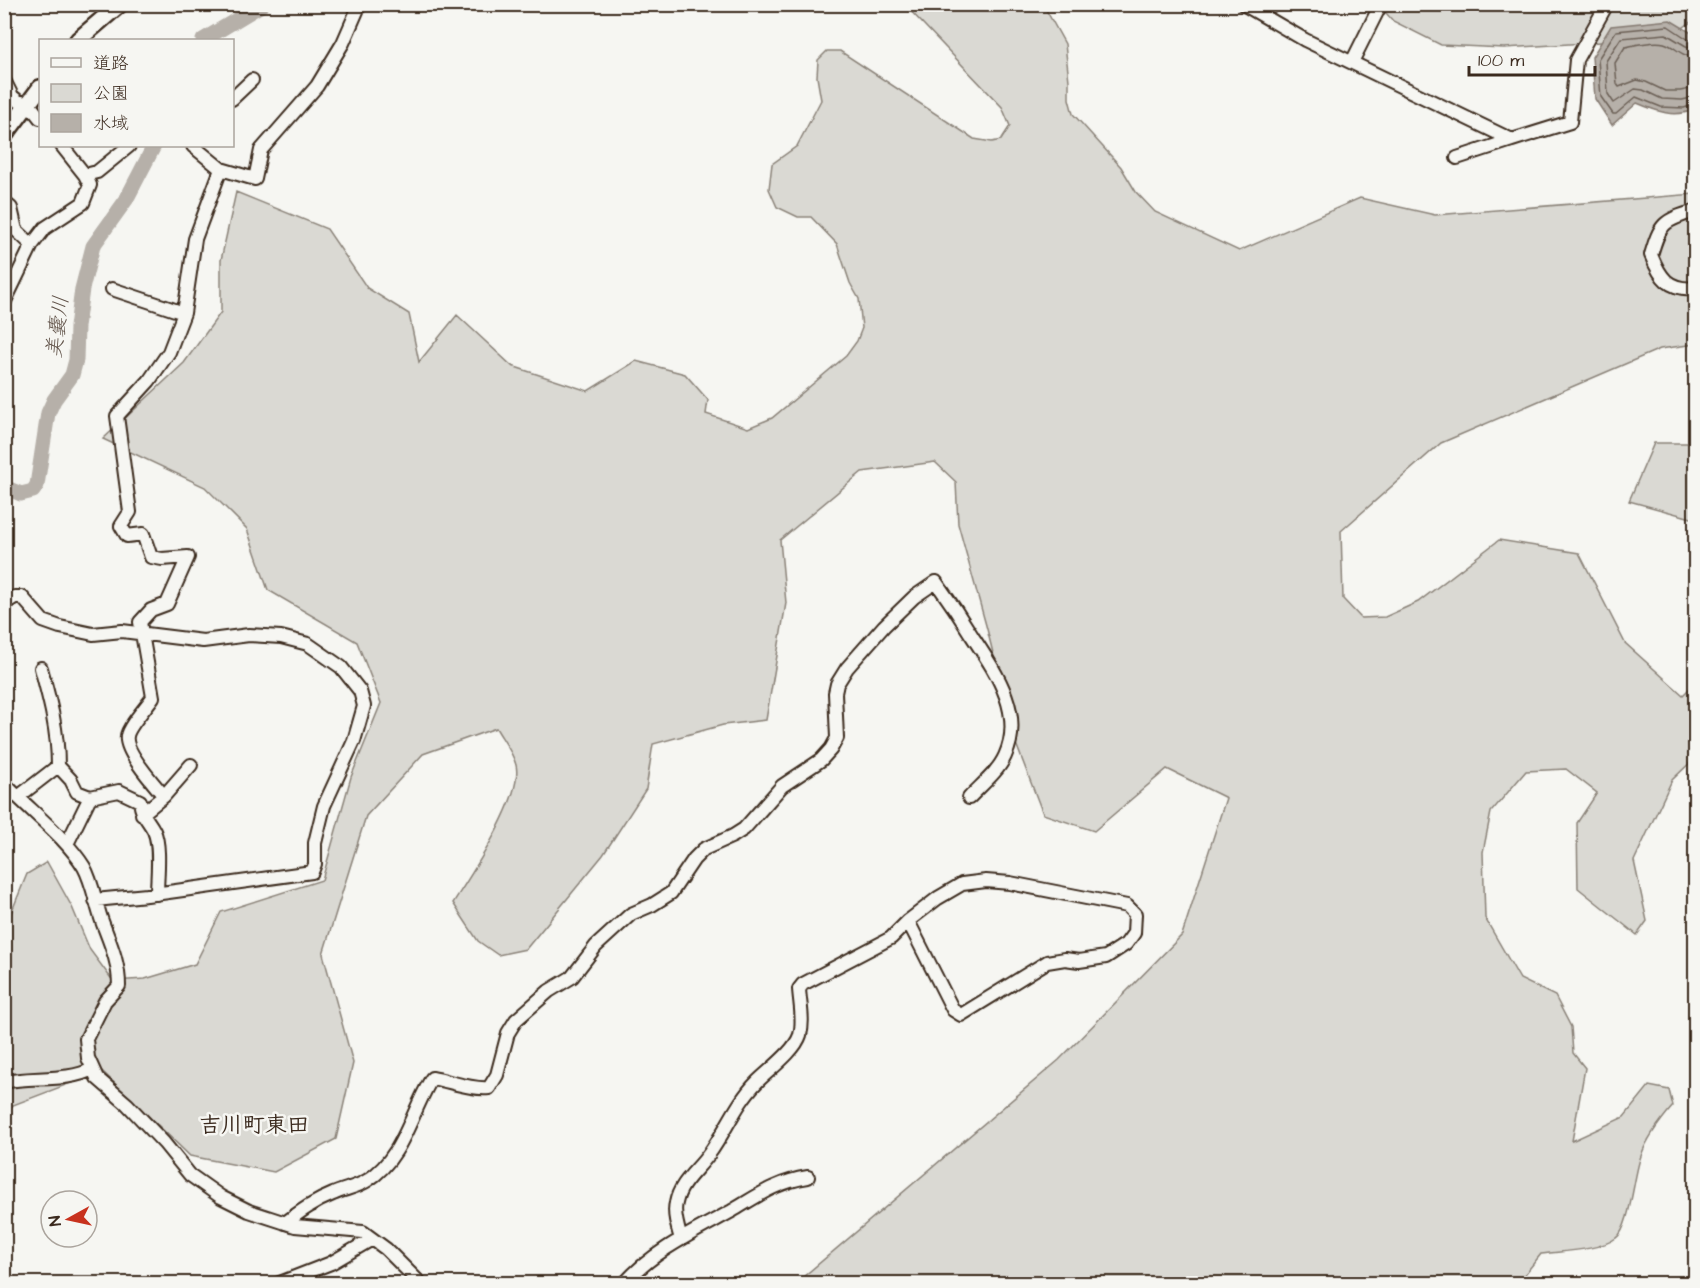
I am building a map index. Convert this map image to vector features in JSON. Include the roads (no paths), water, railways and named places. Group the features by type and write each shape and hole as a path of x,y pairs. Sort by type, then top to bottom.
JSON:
{"main road":[{"path":"79,39 120,4"},
{"path":"4,136 39,89"}],"street":[{"path":"197,147 221,169 255,179 261,150 317,86 343,43 360,4"},
{"path":"1243,4 1256,8 1305,40 1512,140"},
{"path":"1352,62 1382,4"},
{"path":"1457,158 1570,122 1576,60 1607,4"},
{"path":"4,80 12,96 18,101 29,104 39,117"},
{"path":"234,97 252,80"},
{"path":"4,303 32,245 45,228 83,203 90,184 63,147"},
{"path":"85,175 97,171 128,147"},
{"path":"164,796 142,770 127,743 126,735 153,697 140,632 140,621 151,610 167,604 188,556 162,559 151,557 143,534 127,536 121,526 130,512 117,416 149,381 169,352 184,313 195,239 221,169"},
{"path":"4,202 11,208 16,230 32,245"},
{"path":"1695,211 1676,216 1658,230 1651,255 1660,277 1683,290 1695,288"},
{"path":"112,289 184,313"},
{"path":"285,1223 308,1205 367,1181 383,1168 406,1132 422,1094 432,1078 478,1089 489,1088 497,1075 508,1033 516,1020 549,991 572,977 596,946 631,914 671,893 694,859 704,849 744,830 782,786 820,760 831,749 837,738 835,693 837,684 847,668 884,626 914,597 936,582 990,663 1005,692 1012,728 1005,758 969,798"},
{"path":"4,604 15,597 22,597 43,621 93,634 140,632 203,641 249,635 281,637 308,644 346,672 360,691 363,705 354,741 324,807 315,843 315,864 312,872 157,894 94,900"},
{"path":"41,668 53,711 58,740 58,766 71,780 77,792 90,797 119,791 140,801 142,814 155,832 157,894"},
{"path":"142,814 164,796 191,765"},
{"path":"18,797 58,766"},
{"path":"4,783 67,844 85,869 119,969 119,986 105,1000 86,1039 88,1058 97,1078 127,1104 190,1175 221,1197 249,1211 285,1223 363,1232 386,1249 421,1284"},
{"path":"67,844 90,797"},
{"path":"681,1239 675,1206 686,1180 709,1155 733,1112 755,1084 786,1055 800,1037 802,1024 800,989 804,984 891,938 908,921 938,898 962,884 986,881 1010,883 1115,903 1127,906 1135,914 1134,933 1126,944 1106,957 1047,962 961,1015 953,1010 908,921"},
{"path":"4,1082 82,1075 92,1069"},
{"path":"624,1284 644,1264 681,1239 786,1180 808,1177"},
{"path":"277,1284 332,1263 372,1239"}],"water":[{"path":"1670,20 1695,35 1695,109 1673,114 1637,103 1612,125 1595,99 1592,57 1611,26"}],"waterway":[{"name":"美嚢川","path":"205,39 263,4"},
{"name":"美嚢川","path":"4,487 21,494 33,491 37,485 48,413 54,400 72,375 76,360 82,289 93,246 126,200 153,147"}],"district":[{"name":"吉川町東田","path":"254,1124"}]}
